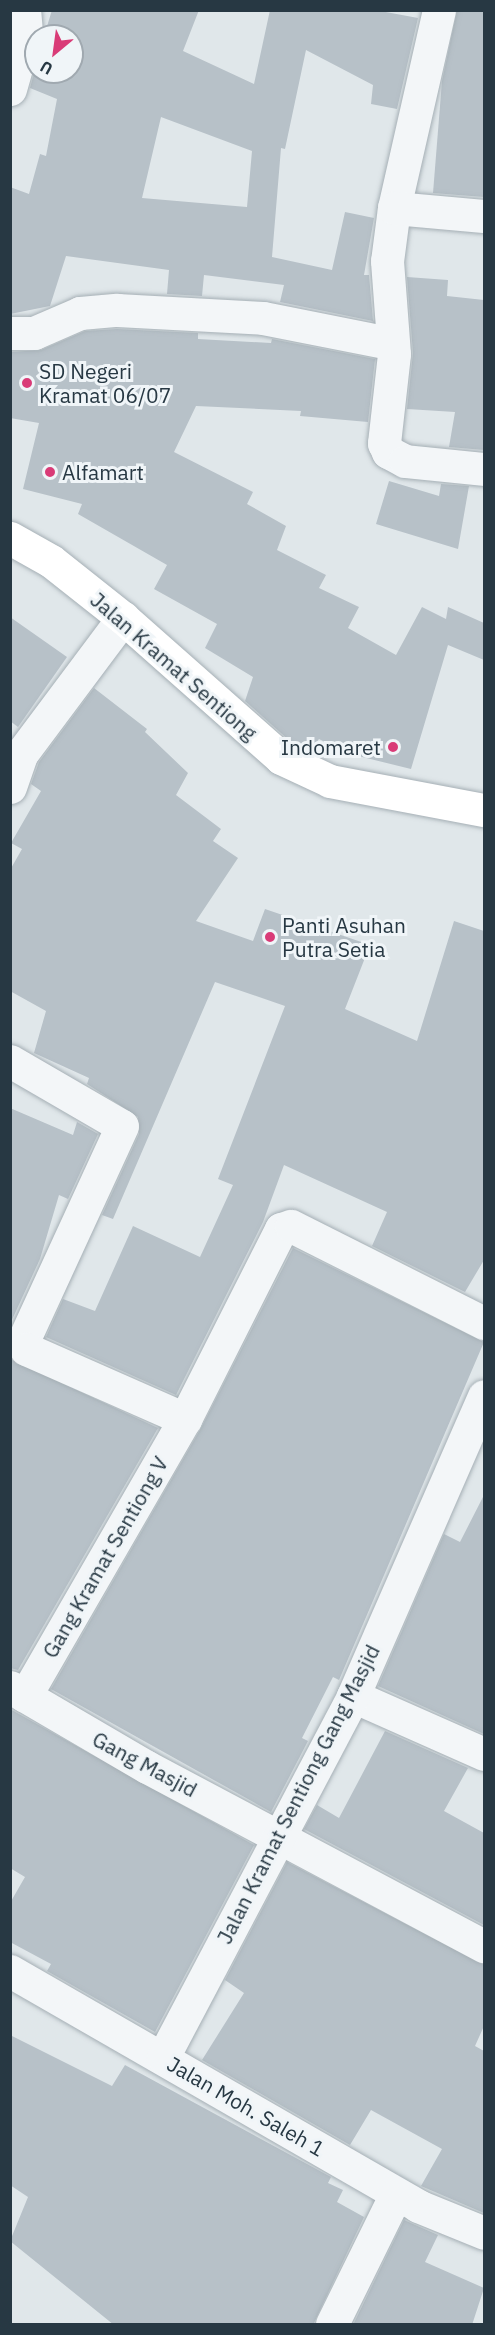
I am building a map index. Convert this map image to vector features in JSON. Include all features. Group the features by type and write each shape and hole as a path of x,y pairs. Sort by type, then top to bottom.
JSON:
{"street":[{"path":"10,89 26,32 24,10"},
{"path":"438,10 394,208 387,261 389,343 394,354 388,452 405,461 484,469"},
{"path":"394,208 484,216"},
{"path":"10,333 34,333 80,313 117,310 263,318 389,343"},
{"name":"Jalan Kramat Sentiong","path":"10,538 51,561 123,618 281,758 330,781 484,810"},
{"path":"10,787 22,753 123,618"},
{"path":"10,1061 122,1126 18,1348 185,1419"},
{"name":"Gang Kramat Sentiong V","path":"18,1691 185,1419 281,1229 291,1226 484,1323"},
{"name":"Jalan Kramat Sentiong Gang Masjid","path":"163,2057 281,1838 353,1696 484,1396"},
{"name":"Gang Masjid","path":"18,1691 281,1838 484,1946"},
{"path":"353,1696 484,1754"},
{"name":"Jalan Moh. Saleh 1","path":"10,1971 163,2057 396,2194 484,2233"},
{"path":"332,2325 396,2194"}],"building":[{"path":"52,10 199,10 183,51 254,84 270,10 375,10 418,18 397,109 371,104 373,85 306,50 285,149 281,148 272,257 332,270 345,212 374,218 364,275 369,275 373,321 280,302 284,285 204,275 202,296 167,294 169,270 66,256 50,306 10,314 10,187 29,194 40,154 46,156 57,99 30,88 31,84 84,84 84,24 48,24","holes":["161,117 252,151 247,207 142,198"]},
{"path":"457,10 484,10 484,197 433,193 442,81"},
{"path":"407,277 448,280 447,296 484,300 484,450 449,447 455,412 407,409 413,353"},
{"path":"117,329 198,333 198,339 271,343 272,339 375,359 368,422 300,416 301,411 196,406 174,452 253,492 247,504 286,526 277,550 326,575 319,588 359,607 348,628 396,655 422,607 446,619 448,607 484,623 484,660 448,645 411,769 346,753 319,739 310,751 291,742 245,701 253,677 205,648 217,624 154,589 167,565 78,514 82,504 23,489 39,423 10,418 10,352 41,350 85,331"},
{"path":"389,481 439,496 441,484 469,486 458,549 376,524"},
{"path":"10,617 67,657 18,727 10,721"},
{"path":"94,688 147,729 145,732 188,773 176,795 221,829 213,841 238,858 196,921 253,941 265,909 370,945 345,1009 417,1041 454,921 484,931 484,1260 465,1292 372,1246 387,1212 284,1165 263,1222 176,1395 46,1337 63,1299 95,1311 133,1226 200,1257 233,1185 218,1179 285,1006 215,982 113,1219 102,1215 139,1134 138,1117 87,1084 89,1078 34,1053 46,1011 10,991 10,870 22,849 11,843 41,791 31,784 39,762"},
{"path":"10,1108 73,1135 77,1122 98,1134 68,1199 59,1195 40,1259 10,1324"},
{"path":"293,1248 484,1342 339,1680 333,1677 302,1738 308,1741 271,1812 51,1689 201,1428"},
{"path":"10,1359 158,1428 18,1670 10,1668"},
{"path":"484,1495 484,1734 378,1686 444,1534 460,1542"},
{"path":"10,1709 254,1845 155,2032 47,1971 51,1964 10,1942 10,1903 25,1877 10,1868"},
{"path":"385,1731 468,1768 444,1811 484,1833 484,1925 304,1829 317,1805 339,1818"},
{"path":"287,1862 484,1965 484,2026 475,2046 484,2051 484,2213 421,2186 442,2149 371,2110 350,2145 202,2060 244,1993 225,1980"},
{"path":"10,2035 112,2086 125,2065 331,2177 328,2183 343,2190 337,2202 364,2217 313,2325 114,2325 10,2241 28,2197 10,2185"},
{"path":"404,2220 438,2235 425,2262 484,2288 472,2325 353,2325"}],"place":[{"name":"SD Negeri Kramat 06/07","path":"27,383"},
{"name":"Alfamart","path":"50,472"},
{"name":"Indomaret","path":"393,747"},
{"name":"Panti Asuhan Putra Setia","path":"270,937"}]}
